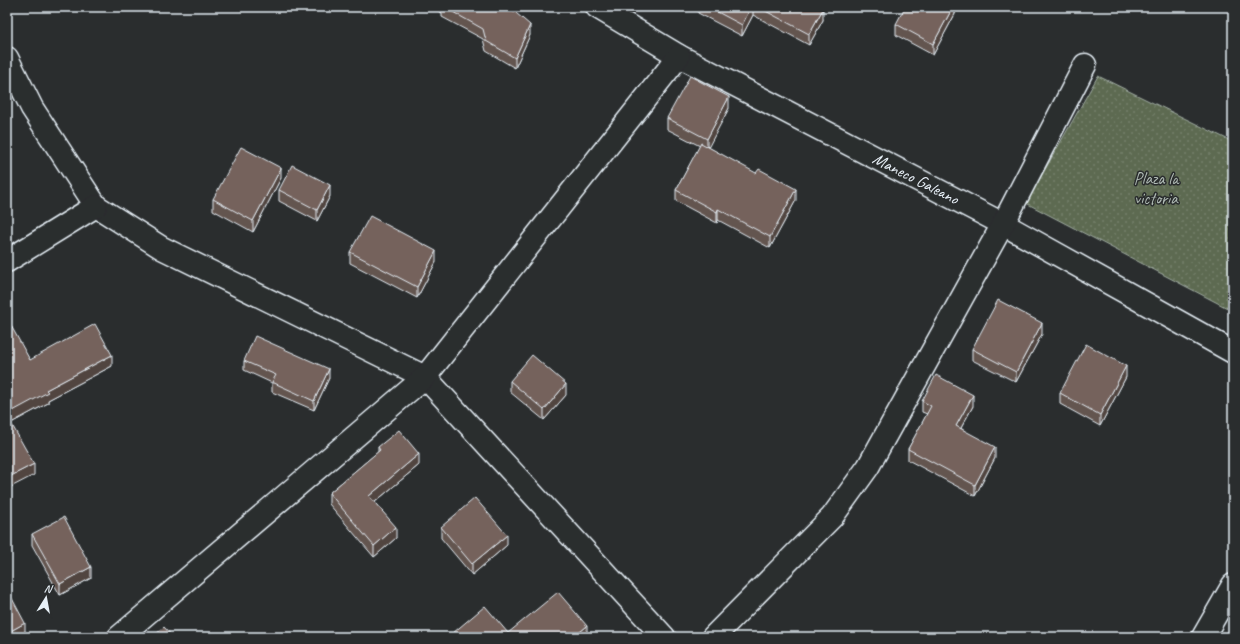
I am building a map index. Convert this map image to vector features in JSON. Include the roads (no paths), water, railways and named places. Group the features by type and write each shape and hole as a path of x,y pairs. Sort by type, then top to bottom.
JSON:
{"street":[{"name":"Maneco Galeano","path":"597,7 679,56 1003,224 1233,352"},
{"path":"120,637 426,377 679,56"},
{"path":"7,58 32,108 96,206 162,248 426,377 664,637"},
{"path":"713,637 832,517 868,467 1003,224 1085,65"},
{"path":"7,261 96,206"},
{"path":"1203,637 1233,585"}],"park label":[{"name":"Plaza la victoria","path":"1156,188"}]}
